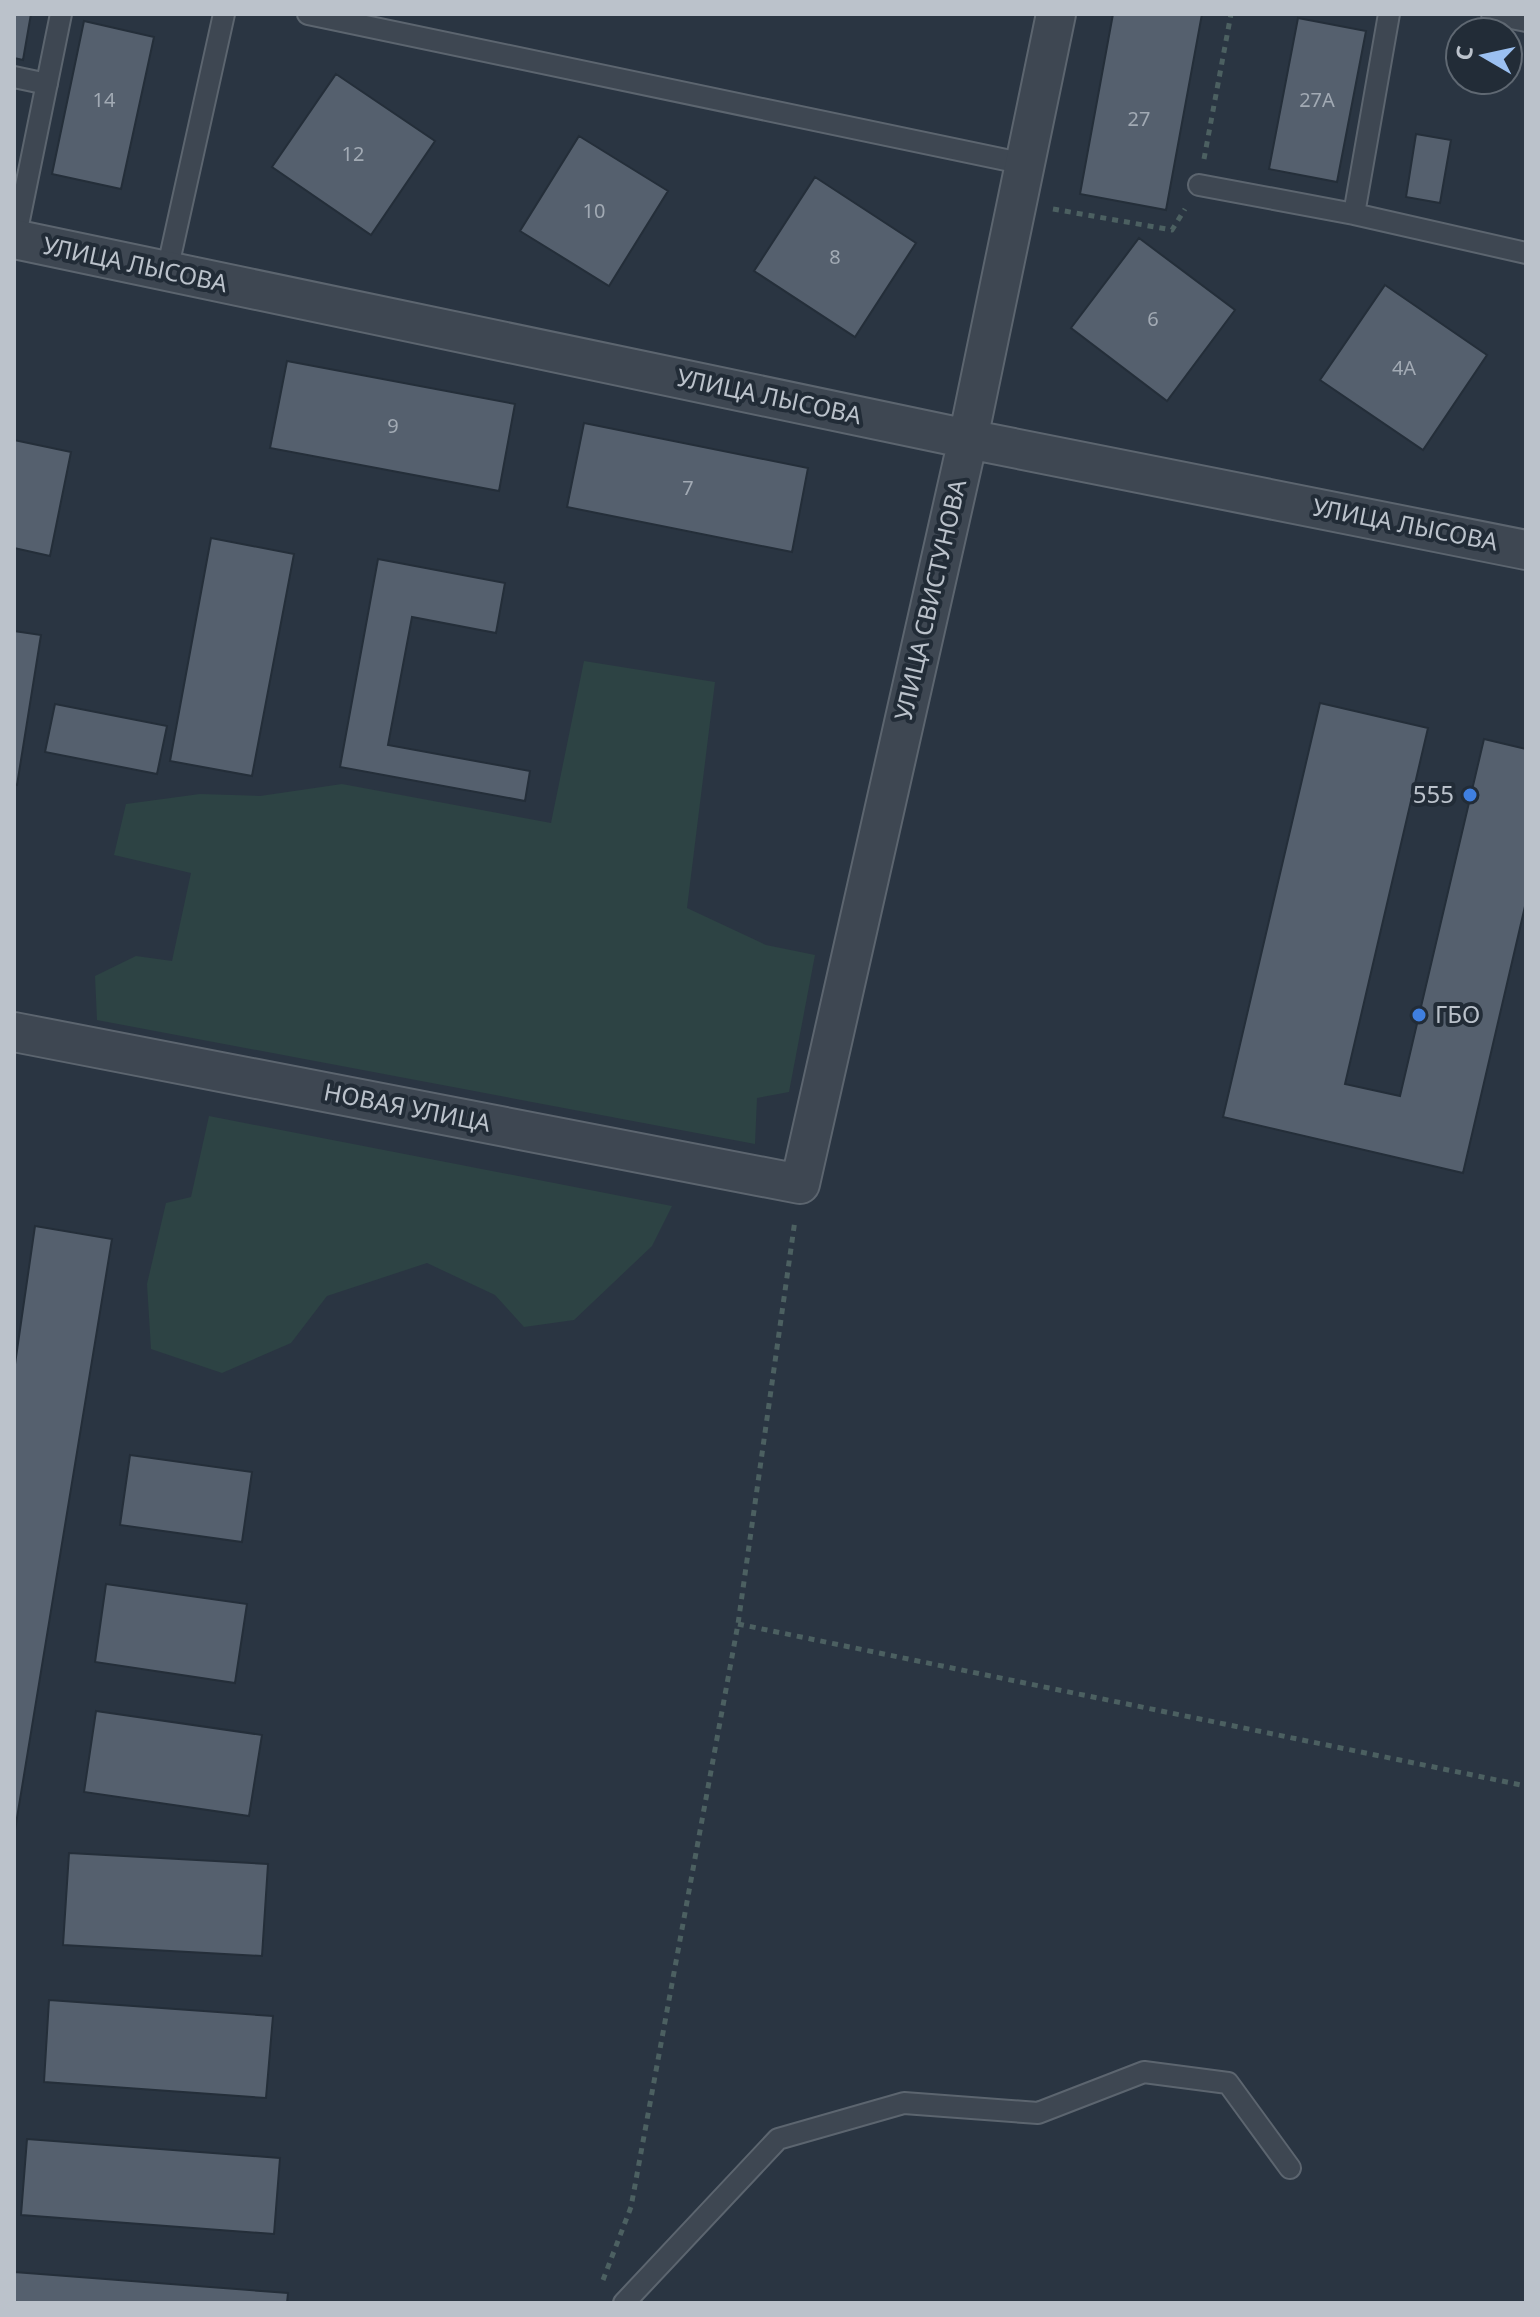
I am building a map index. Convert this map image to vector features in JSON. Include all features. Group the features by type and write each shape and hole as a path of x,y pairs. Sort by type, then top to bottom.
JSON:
{"street":[{"name":"УЛИЦА СВИСТУНОВА","path":"800,1184 968,439 1056,14"},
{"name":"УЛИЦА ЛЫСОВА","path":"14,240 968,439 1526,550"},
{"name":"НОВАЯ УЛИЦА","path":"14,1032 800,1184"}],"lane":[{"path":"14,240 61,14"},
{"path":"167,271 224,14"},
{"path":"308,14 1025,164"},
{"path":"1354,214 1389,14"},
{"path":"1492,14 1526,21"},
{"path":"14,77 47,84"},
{"path":"1199,185 1354,214 1526,253"},
{"path":"624,2303 778,2139 904,2103 1038,2113 1144,2072 1228,2083 1290,2168"}],"path":[{"path":"1017,203 1172,230 1199,185 1231,14"},
{"path":"600,2289 631,2207 738,1624 800,1184"},
{"path":"738,1624 1526,1786"}],"green space":[{"path":"584,661 715,682 687,908 766,945 815,955 789,1092 757,1098 755,1144 97,1020 95,976 136,956 172,961 191,873 114,855 126,804 200,794 260,796 342,784 551,823"},
{"path":"209,1116 672,1206 652,1246 574,1320 524,1327 495,1295 427,1263 327,1296 291,1343 222,1373 151,1349 147,1284 166,1203 191,1197"}],"building":[{"path":"14,14 31,14 23,60 14,58"},
{"path":"1113,14 1202,14 1166,210 1080,194"},
{"path":"1298,18 1366,31 1337,182 1269,169"},
{"path":"84,21 154,37 121,189 52,174"},
{"path":"336,74 435,141 371,235 272,167"},
{"path":"1416,134 1451,140 1440,203 1406,197"},
{"path":"579,136 668,191 609,286 520,231"},
{"path":"815,177 916,243 855,337 754,271"},
{"path":"1139,238 1235,310 1167,401 1071,328"},
{"path":"1385,285 1487,355 1423,450 1320,380"},
{"path":"287,361 515,404 499,491 270,448"},
{"path":"584,423 808,468 792,552 567,507"},
{"path":"14,440 71,452 50,556 14,548"},
{"path":"211,538 294,554 252,776 170,761"},
{"path":"378,559 505,583 496,633 412,617 388,745 530,771 525,801 340,767"},
{"path":"14,631 41,635 17,785 14,784"},
{"path":"1320,703 1428,728 1345,1084 1400,1096 1484,739 1526,749 1526,902 1463,1173 1223,1117"},
{"path":"55,704 167,726 157,774 45,752"},
{"path":"35,1226 112,1239 14,1836 14,1371"},
{"path":"130,1455 252,1472 242,1542 120,1525"},
{"path":"106,1584 247,1604 235,1683 95,1662"},
{"path":"96,1711 262,1735 249,1816 84,1792"},
{"path":"69,1853 268,1864 262,1956 63,1945"},
{"path":"49,2000 273,2016 266,2098 44,2082"},
{"path":"27,2139 280,2158 274,2234 21,2215"},
{"path":"14,2272 288,2293 287,2303 14,2303"}],"place":[{"name":"555","path":"1470,795"},
{"name":"ГБО","path":"1419,1015"}]}
